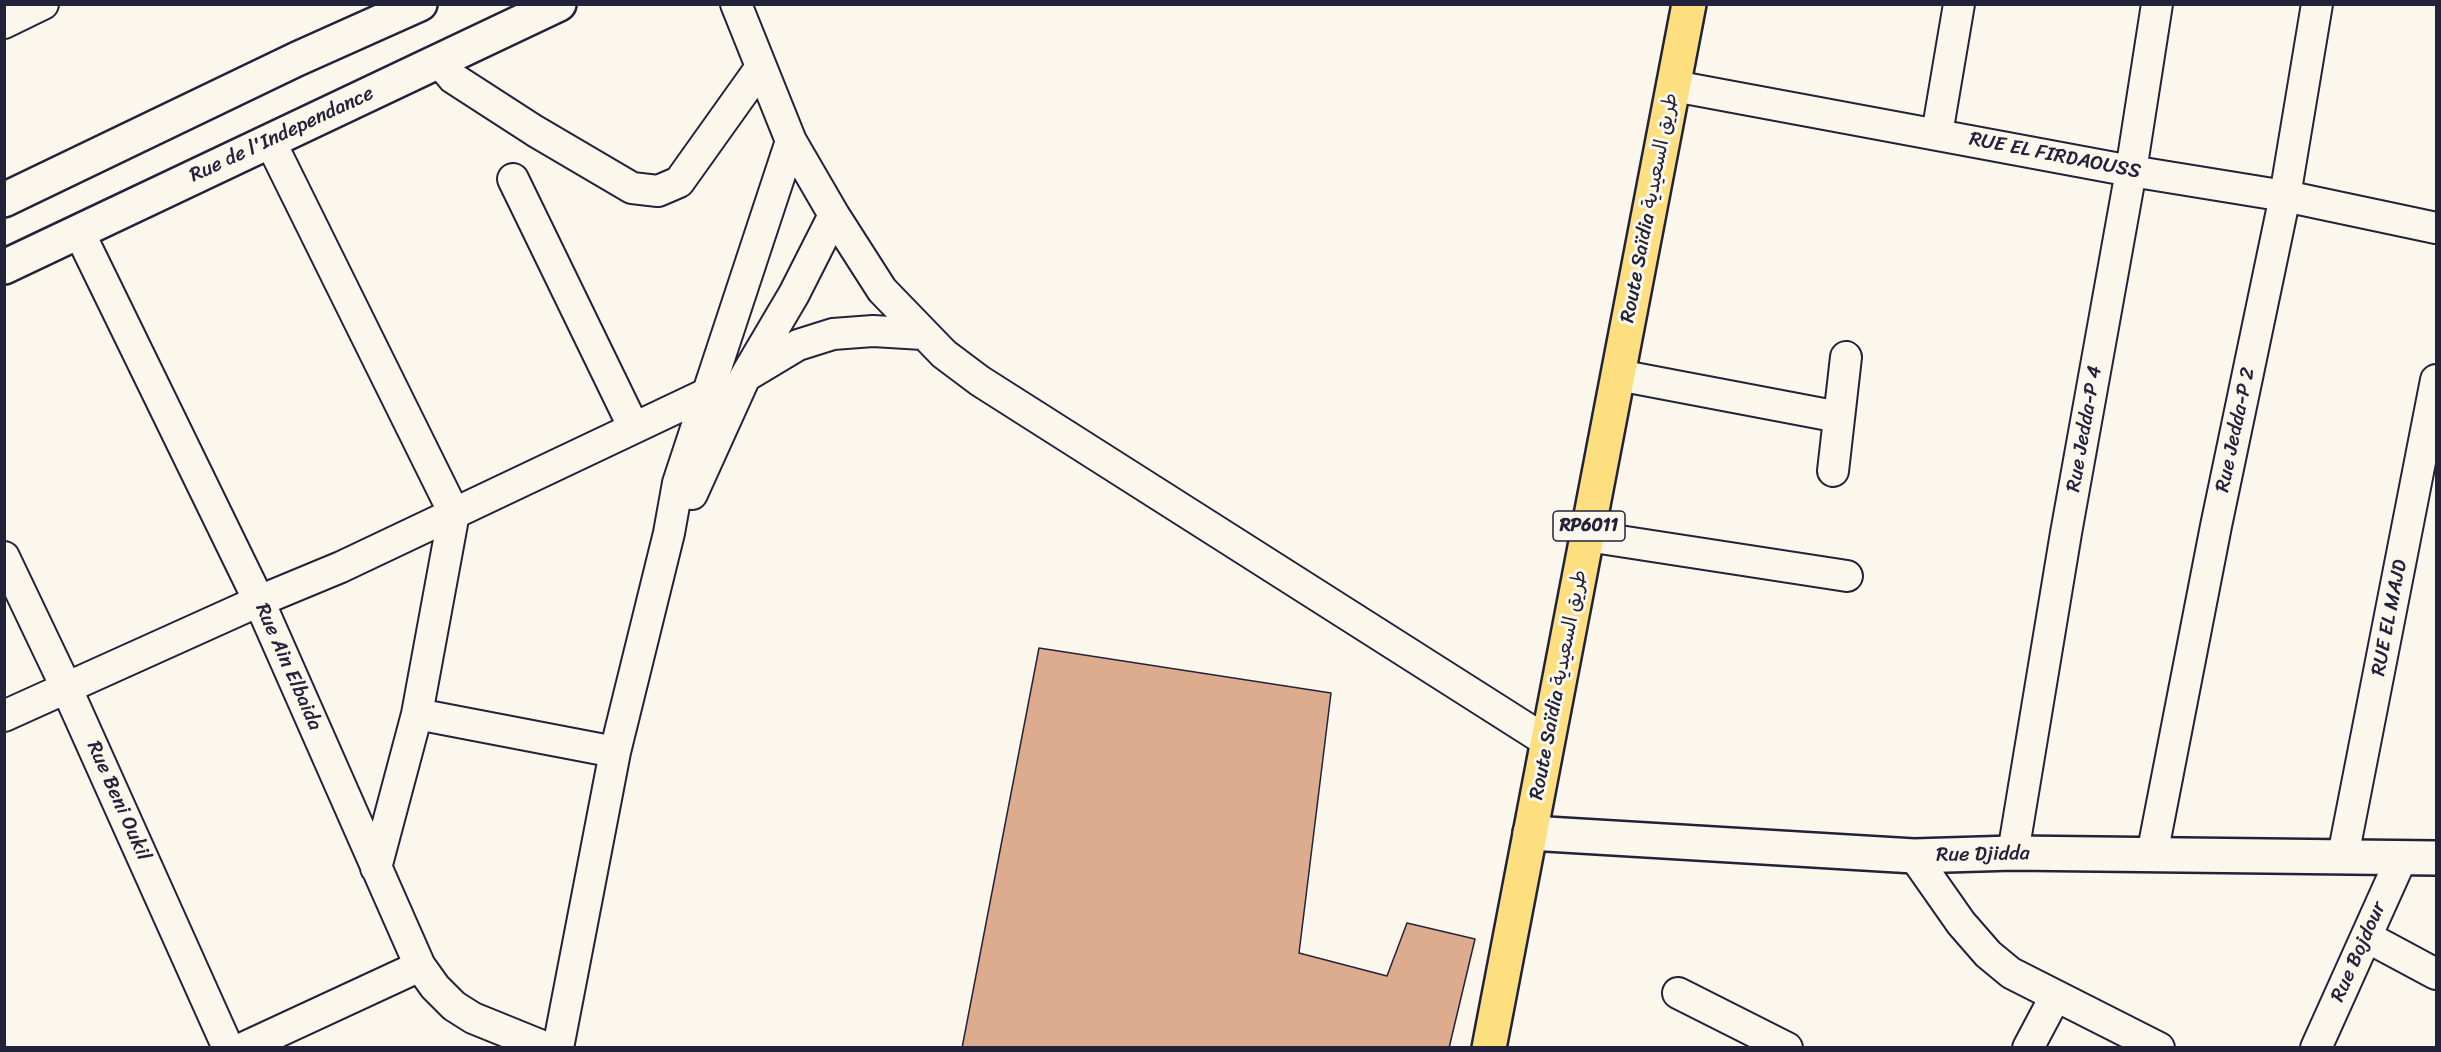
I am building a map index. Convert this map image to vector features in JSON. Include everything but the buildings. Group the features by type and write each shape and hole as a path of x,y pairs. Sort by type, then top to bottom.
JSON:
{"highway":[{"name":"Route Saïdia طريق السعيدية","path":"1489,1047 1689,4"}],"main road":[{"path":"6,194 420,4"},
{"name":"Rue de l'Independance","path":"4,267 560,4"},
{"name":"Rue Djidda","path":"1530,833 1914,856 2013,853 2436,858"}],"street":[{"path":"4,23 43,4"},
{"path":"736,4 791,141 834,215 882,290 923,334 980,381 1548,742"},
{"path":"1937,134 1959,4"},
{"name":"Rue Jedda-P 4","path":"2013,853 2066,533 2131,171 2157,4"},
{"name":"Rue Jedda-P 2","path":"2152,855 2216,526 2285,196 2317,4"},
{"path":"439,61 453,78 535,131 632,188 658,191 679,182 761,68"},
{"name":"RUE EL FIRDAOUSS","path":"1674,86 2131,171 2285,196 2436,228"},
{"path":"270,141 454,513 417,714 376,868"},
{"path":"558,1047 615,752 669,533 678,483 791,141"},
{"path":"513,179 634,428"},
{"path":"669,533 693,493 745,376 794,294 834,215"},
{"name":"Rue Ain Elbaida","path":"79,232 259,601 420,966 435,987 454,1006 473,1018 547,1047"},
{"path":"745,376 798,345 833,334 873,331 923,334"},
{"path":"1833,471 1846,357"},
{"path":"1618,375 1839,417"},
{"name":"RUE EL MAJD","path":"2343,856 2436,380"},
{"path":"4,716 259,601 341,567 708,393"},
{"path":"1587,536 1847,576"},
{"name":"Rue Beni Oukil","path":"4,557 66,687 228,1047"},
{"path":"417,714 615,752"},
{"path":"1914,856 1961,923 1988,954 2011,973 2159,1047"},
{"name":"Rue Bojdour","path":"2316,1047 2402,857"},
{"path":"2367,937 2436,974"},
{"path":"243,1047 420,966"},
{"path":"1678,993 1787,1047"},
{"path":"2028,1047 2055,997"}]}
